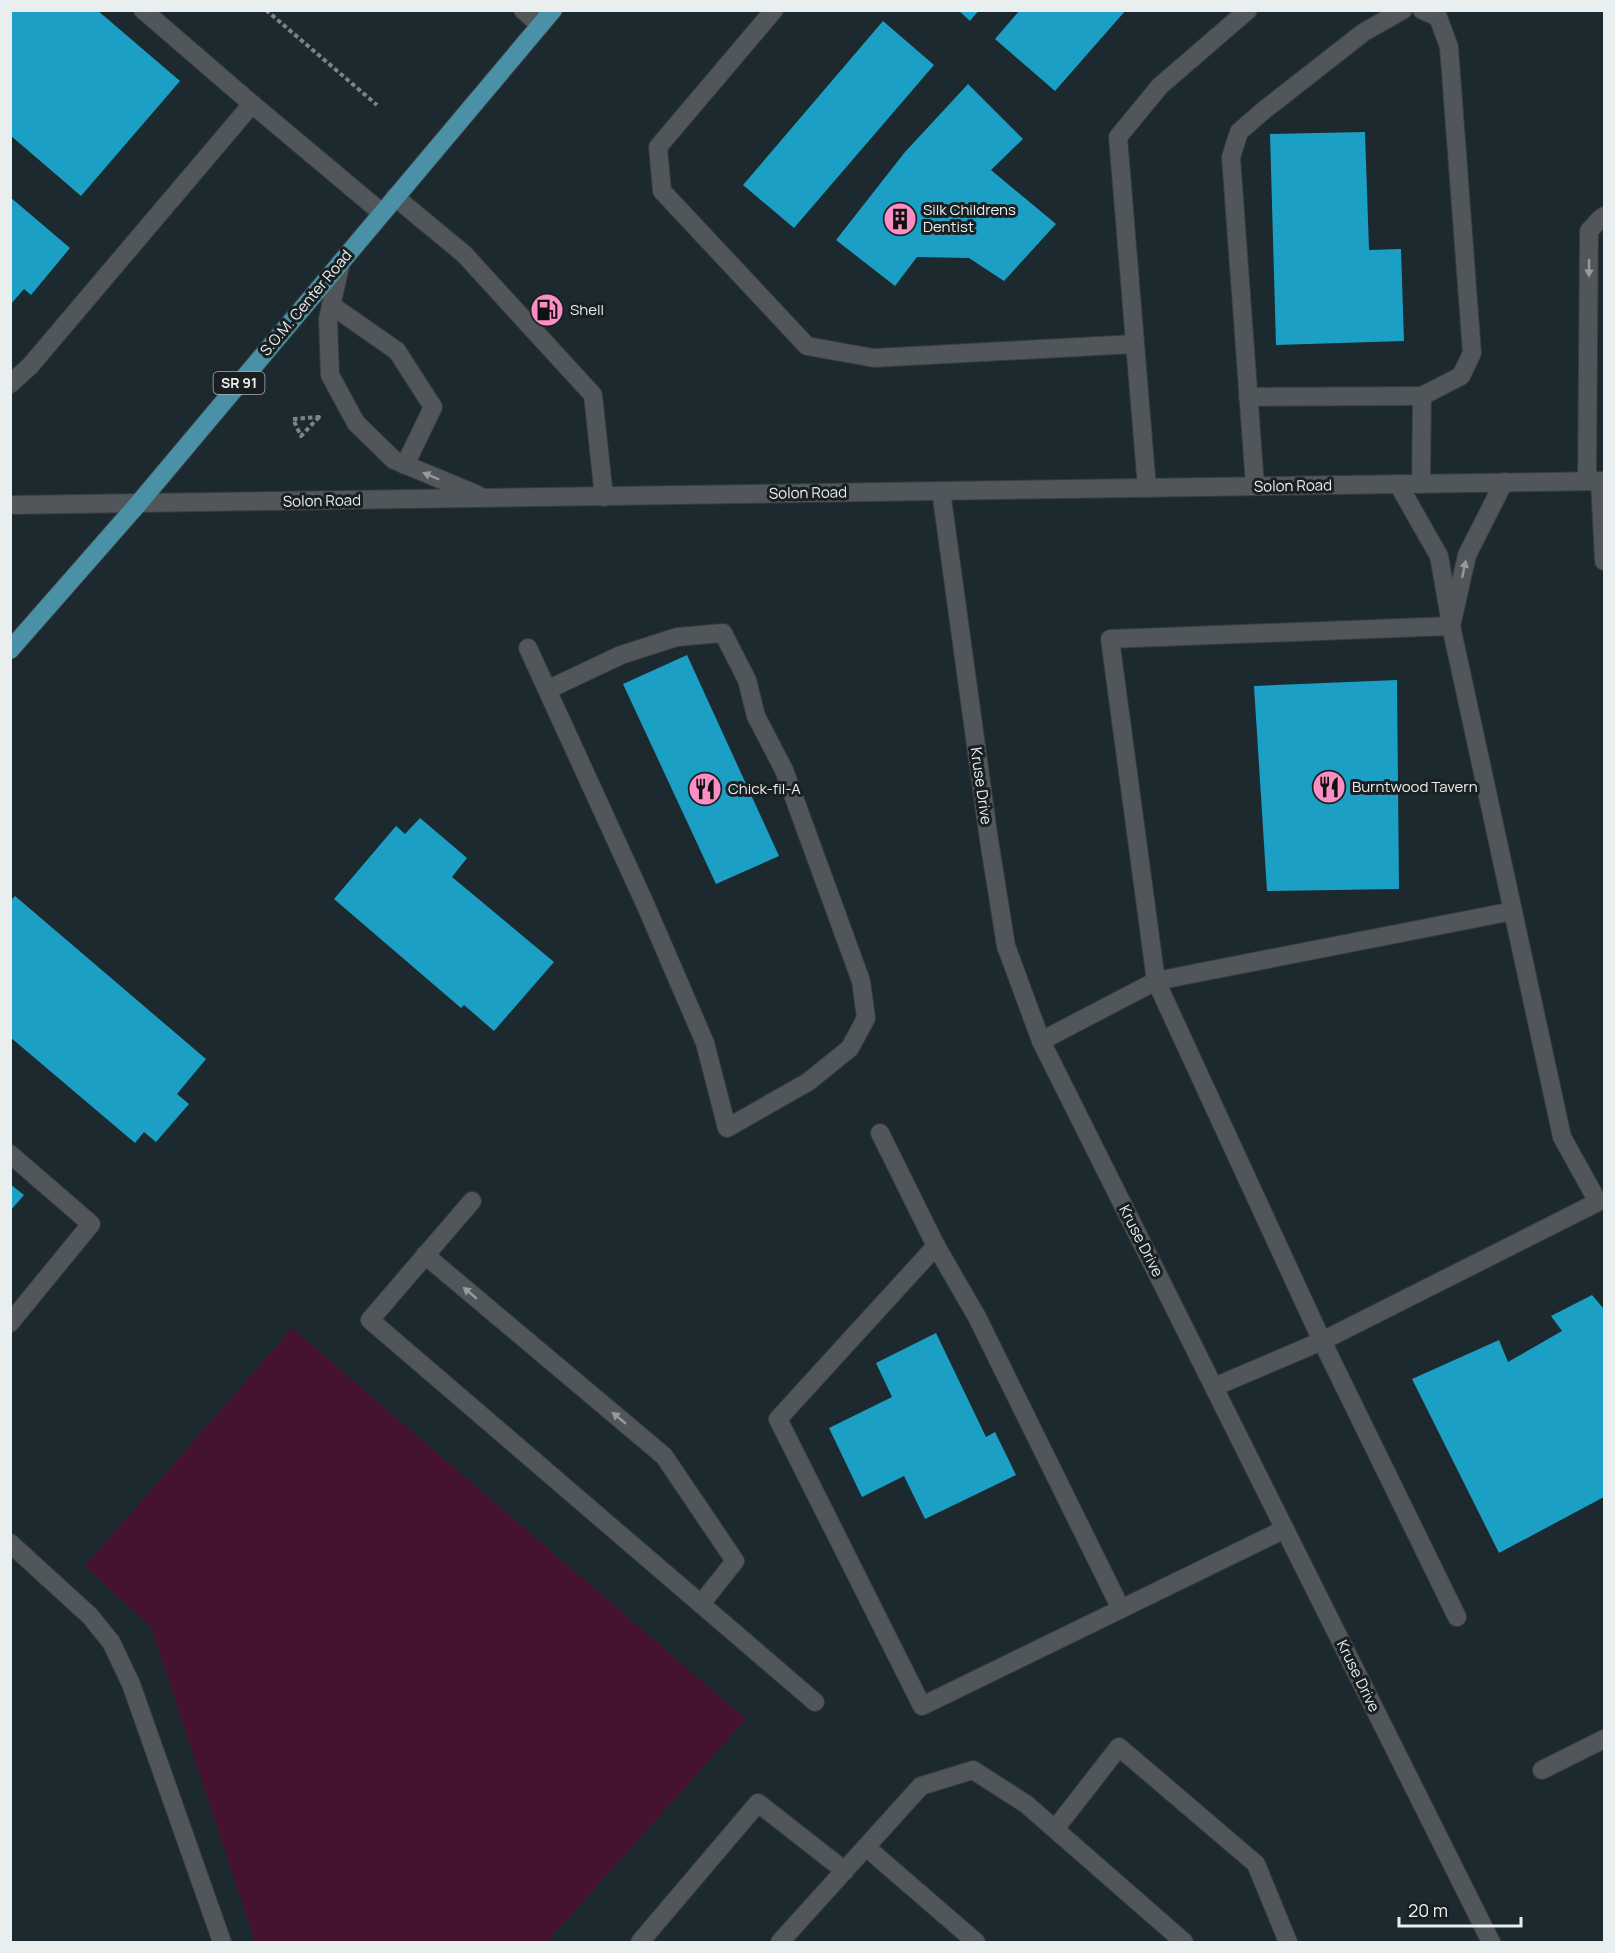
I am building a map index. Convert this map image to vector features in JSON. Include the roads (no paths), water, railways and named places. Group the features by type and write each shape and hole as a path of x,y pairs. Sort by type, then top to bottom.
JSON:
{"main road":[{"name":"S.O.M. Center Road","path":"10,650 138,504 553,10"}],"street":[{"path":"144,10 382,213"},
{"path":"523,10 540,26"},
{"path":"774,10 658,147 662,191 807,346 874,358 1135,344"},
{"path":"1147,488 1118,137 1160,86 1248,10"},
{"path":"1255,486 1231,157 1239,132 1364,32 1402,10"},
{"path":"1248,397 1422,396 1461,376 1472,353 1449,47 1438,17 1422,10"},
{"path":"10,384 30,366 252,104"},
{"path":"395,197 464,254 592,395 604,497"},
{"path":"1605,216 1589,231 1597,481 1605,561"},
{"path":"341,262 328,319 330,375 356,423 394,460 485,498"},
{"path":"331,305 398,351 433,407 405,465"},
{"path":"1421,484 1422,396"},
{"name":"Solon Road","path":"10,505 1597,481"},
{"path":"1451,626 1467,555 1504,482"},
{"path":"1214,1387 1322,1341 1598,1202 1562,1137 1451,626 1439,556 1398,484"},
{"name":"Kruse Drive","path":"940,491 1006,946 1041,1041 1491,1942"},
{"path":"1451,626 1110,639 1156,981 1322,1341 1457,1617"},
{"path":"528,648 547,690 641,895 705,1043 727,1128 808,1082 850,1048 866,1018 861,981 784,770 756,716 747,680 723,633 677,637 621,655 547,690"},
{"path":"1041,1041 1156,981 1513,911"},
{"path":"880,1133 936,1246 977,1317 1121,1609"},
{"path":"10,1154 91,1224 10,1323"},
{"path":"472,1201 370,1320 815,1702"},
{"path":"936,1246 778,1419 922,1706 1285,1529"},
{"path":"425,1255 664,1456 735,1561 701,1604"},
{"path":"10,1543 90,1616 111,1642 131,1684 222,1942"},
{"path":"1542,1770 1605,1739"},
{"path":"1055,1829 1119,1748 1256,1864 1288,1942"},
{"path":"780,1942 921,1786 973,1770 1026,1804 1184,1942"},
{"path":"640,1942 759,1803 845,1871"},
{"path":"866,1847 976,1942"}],"place":[{"name":"Silk Childrens Dentist","path":"900,219"},
{"name":"Shell","path":"547,310"},
{"name":"Burntwood Tavern","path":"1329,787"},
{"name":"Chick-fil-A","path":"705,789"}]}
